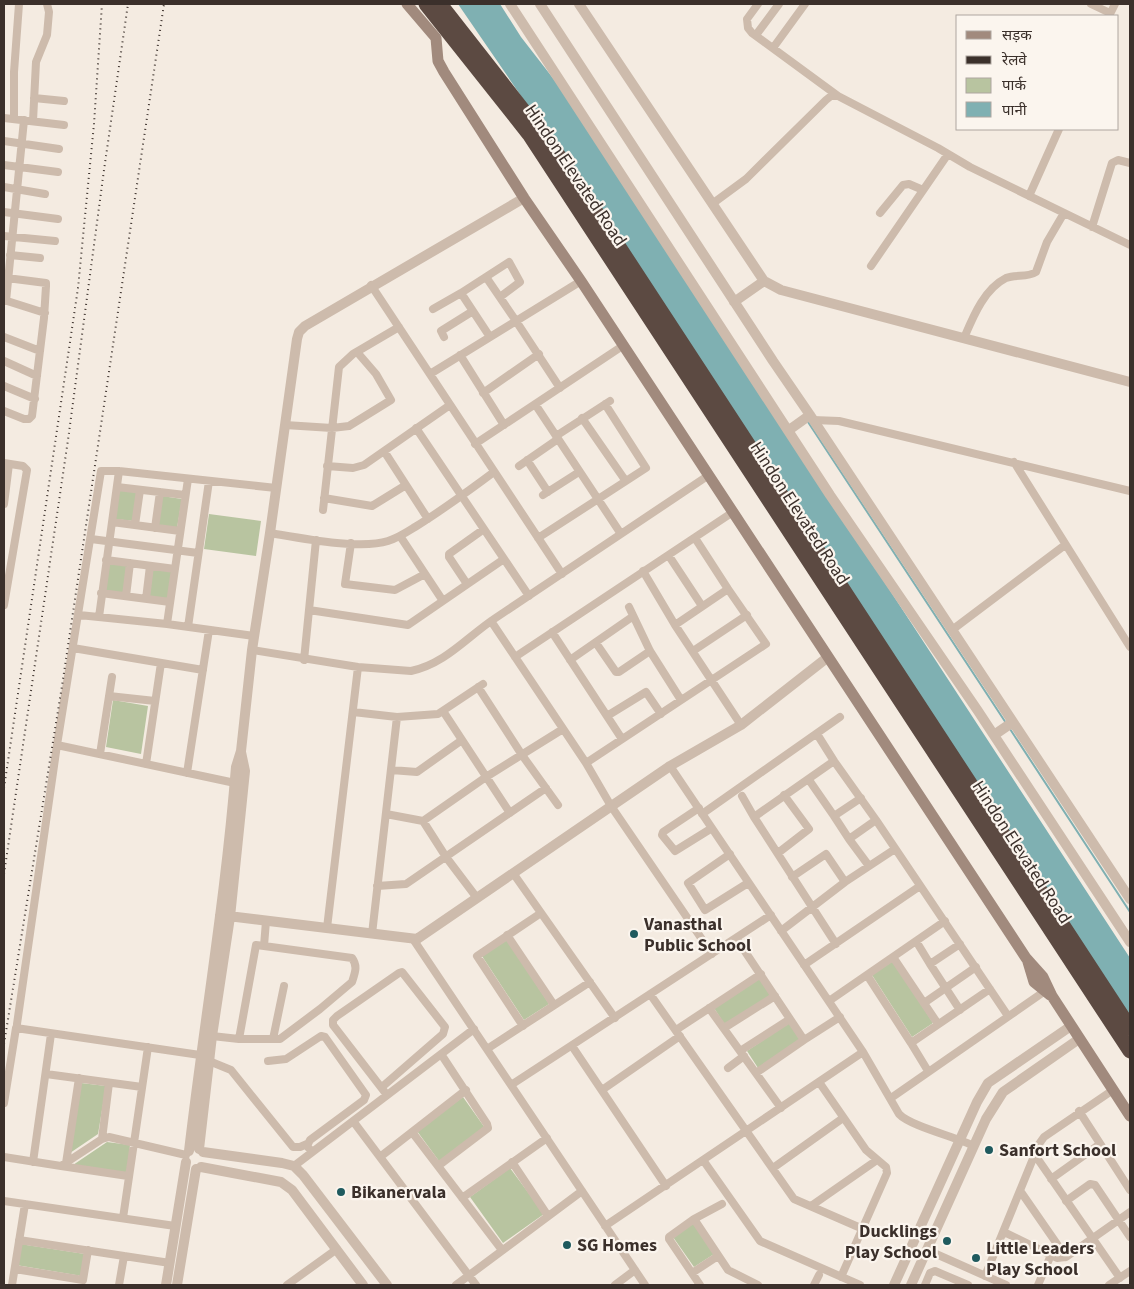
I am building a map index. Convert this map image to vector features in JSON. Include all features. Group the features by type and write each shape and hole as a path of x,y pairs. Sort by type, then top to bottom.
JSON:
{"highway":[{"name":"Hindon Elevated Road","path":"426,4 529,134 1130,1051"},
{"name":"Hindon Elevated Road","path":"440,4 562,160 1130,1028"}],"main road":[{"path":"407,4 436,38 438,61 444,72 524,198 624,345 1026,958 1043,977 1048,993 1130,1116"},
{"path":"436,38 443,28 450,10 447,4"}],"street":[{"path":"14,119 14,72 19,4"},
{"path":"32,121 36,62 47,35 49,12 47,4"},
{"path":"510,4 793,427 830,495 996,734 1130,942"},
{"path":"540,4 810,418 952,630 1011,724 1130,899"},
{"path":"579,4 764,281 781,290 1130,382"},
{"path":"758,4 747,19 748,28 756,36 838,96 970,167 1130,245"},
{"path":"756,36 779,4"},
{"path":"773,48 805,4"},
{"path":"1091,4 1110,14 1114,4"},
{"path":"712,204 746,179 826,100 831,96 838,96"},
{"path":"34,98 64,102"},
{"path":"4,118 64,125"},
{"path":"24,120 14,213 8,236 5,301 45,313"},
{"path":"1029,196 1058,130"},
{"path":"4,141 59,149"},
{"path":"871,266 948,154"},
{"path":"1092,226 1112,163 1118,160 1130,163"},
{"path":"4,164 58,172"},
{"path":"880,213 903,186 909,184 923,190"},
{"path":"4,187 45,194"},
{"path":"205,1058 212,1036 225,916 236,767 240,752 252,650 270,534 295,345 299,332 305,326 372,286 524,198"},
{"path":"4,212 58,219"},
{"path":"964,338 975,311 999,284 1008,278 1030,276 1036,272 1047,242 1064,213"},
{"path":"8,236 55,241"},
{"path":"8,259 40,258"},
{"path":"433,309 510,262 520,282 500,297"},
{"path":"486,277 560,388"},
{"path":"4,411 24,419 29,419 32,416 45,313 46,283 7,278"},
{"path":"430,374 581,281"},
{"path":"734,302 764,281"},
{"path":"372,286 562,574"},
{"path":"461,293 490,337"},
{"path":"444,337 441,331 473,311"},
{"path":"323,510 339,367 358,352 399,327"},
{"path":"4,337 40,350"},
{"path":"475,444 624,345"},
{"path":"285,425 332,428 349,426 391,400 376,374 358,352"},
{"path":"483,393 539,354"},
{"path":"460,355 504,425"},
{"path":"4,361 37,376"},
{"path":"4,386 35,399"},
{"path":"519,466 582,418 608,403 646,468 538,538"},
{"path":"535,404 621,534"},
{"path":"327,466 360,467 450,405"},
{"path":"582,418 625,480"},
{"path":"793,427 810,418 839,421 1130,490"},
{"path":"416,428 529,596"},
{"path":"384,451 428,519"},
{"path":"527,460 546,494 579,472"},
{"path":"1014,462 1130,647"},
{"path":"4,504 6,464 23,466 27,472 4,605"},
{"path":"4,1103 17,1026 57,746 101,471 104,469 276,488"},
{"path":"99,617 120,471"},
{"path":"270,534 352,543 382,543 400,536 428,519 494,472"},
{"path":"252,650 304,660 358,667 412,672 420,670 449,654 491,621 709,475"},
{"path":"167,624 188,479"},
{"path":"188,627 209,481"},
{"path":"324,498 372,506 406,485"},
{"path":"117,487 185,495"},
{"path":"135,525 140,490"},
{"path":"155,528 160,492"},
{"path":"515,656 733,512"},
{"path":"112,522 180,531"},
{"path":"467,584 449,557 449,554 484,529"},
{"path":"400,536 443,601"},
{"path":"586,763 766,644 695,538"},
{"path":"91,539 198,553"},
{"path":"304,660 316,540"},
{"path":"352,543 345,584 395,590 425,574"},
{"path":"952,630 1065,545"},
{"path":"669,556 702,606"},
{"path":"309,610 405,625 410,624 504,559"},
{"path":"106,560 175,569"},
{"path":"126,596 130,563"},
{"path":"146,599 150,566"},
{"path":"643,572 675,625 741,725"},
{"path":"675,625 728,589"},
{"path":"101,593 170,602"},
{"path":"629,607 632,617 650,652 681,700"},
{"path":"78,615 167,624 254,636"},
{"path":"693,652 747,615"},
{"path":"570,660 632,617"},
{"path":"491,621 586,763 611,806 712,954"},
{"path":"187,772 209,630"},
{"path":"552,632 622,739"},
{"path":"596,643 616,672 650,652"},
{"path":"73,648 203,670"},
{"path":"225,916 417,939 670,766 741,725 828,657"},
{"path":"146,764 161,663"},
{"path":"327,928 358,667"},
{"path":"100,754 112,677"},
{"path":"353,712 397,717 432,715 443,711 481,685 522,755 558,805"},
{"path":"607,716 646,692 661,714"},
{"path":"109,696 155,702"},
{"path":"443,711 510,813"},
{"path":"372,934 397,717"},
{"path":"712,828 675,851 662,835 662,832 700,811 840,717"},
{"path":"996,734 1011,724"},
{"path":"386,814 423,821 486,777 563,729"},
{"path":"817,734 1008,1016"},
{"path":"391,770 417,772 462,740"},
{"path":"57,746 235,782"},
{"path":"240,752 245,771 191,1168 281,1182 292,1190 363,1285"},
{"path":"754,817 834,761"},
{"path":"670,766 840,1017 900,1114 907,1121 960,1139 974,1146"},
{"path":"809,780 869,866"},
{"path":"377,886 406,884 546,788"},
{"path":"778,853 809,829 784,795"},
{"path":"742,796 836,944"},
{"path":"834,816 861,798"},
{"path":"849,839 876,820"},
{"path":"423,821 446,857 477,898"},
{"path":"781,931 845,882 895,849"},
{"path":"730,854 688,883 706,910 748,883"},
{"path":"792,877 826,854 845,882"},
{"path":"513,873 615,1018"},
{"path":"804,965 920,886"},
{"path":"522,1026 477,956 541,913"},
{"path":"511,1086 771,916"},
{"path":"264,946 266,921"},
{"path":"829,1001 945,922"},
{"path":"507,936 554,1005"},
{"path":"736,938 804,1040"},
{"path":"413,939 645,1285"},
{"path":"916,941 960,1010"},
{"path":"930,964 960,944"},
{"path":"212,1036 239,1038 273,1039 281,1038 352,982 356,964 352,958 256,945 239,1038"},
{"path":"893,957 938,1024"},
{"path":"924,1003 976,967"},
{"path":"382,1087 445,1031 445,1027 402,972 333,1020 333,1025 388,1095"},
{"path":"602,1090 709,1008 761,974"},
{"path":"867,975 928,1071"},
{"path":"487,1049 590,982"},
{"path":"273,1039 284,986"},
{"path":"911,1043 990,989"},
{"path":"891,1098 1008,1016 1048,993"},
{"path":"650,994 794,1199 862,1229"},
{"path":"724,1028 775,996"},
{"path":"709,1008 781,1108"},
{"path":"756,1073 840,1017"},
{"path":"728,1068 742,1053 790,1019"},
{"path":"17,1026 51,1034 148,1046 205,1058 231,1070 293,1147 308,1144 310,1140 364,1100 366,1095 325,1036 321,1036 286,1059 268,1061"},
{"path":"894,1285 960,1139 988,1083 1071,1026"},
{"path":"294,1166 474,1030"},
{"path":"33,1162 51,1034"},
{"path":"911,1285 986,1119 1003,1092 1080,1039"},
{"path":"124,1218 128,1176 148,1046"},
{"path":"572,1046 666,1186"},
{"path":"605,1226 863,1052"},
{"path":"438,1166 488,1128 466,1090 441,1054"},
{"path":"46,1074 142,1087"},
{"path":"64,1165 79,1078"},
{"path":"819,1082 866,1150 886,1167 887,1173 841,1277"},
{"path":"102,1139 109,1083"},
{"path":"380,1157 466,1090"},
{"path":"985,1276 1044,1136 1113,1090"},
{"path":"1079,1112 1130,1190"},
{"path":"772,1168 843,1118"},
{"path":"353,1121 476,1285"},
{"path":"412,1132 502,1250"},
{"path":"64,1165 102,1139 109,1137 193,1154 282,1163 294,1166 303,1175 387,1285"},
{"path":"462,1198 546,1138"},
{"path":"308,1144 312,1152"},
{"path":"1051,1179 1100,1144"},
{"path":"177,1285 198,1168 206,1159 193,1154"},
{"path":"166,1285 175,1226 193,1154"},
{"path":"1035,1155 1120,1278"},
{"path":"4,1157 128,1176"},
{"path":"703,1160 760,1241 860,1285"},
{"path":"811,1206 877,1160"},
{"path":"512,1162 548,1216"},
{"path":"1066,1201 1092,1184 1130,1238"},
{"path":"456,1285 582,1190"},
{"path":"1021,1192 1066,1257"},
{"path":"4,1202 175,1226"},
{"path":"12,1285 25,1204"},
{"path":"700,1285 669,1240 671,1235 694,1219 722,1204"},
{"path":"1004,1232 1058,1258 1066,1257 1130,1212"},
{"path":"694,1219 730,1272 753,1284"},
{"path":"19,1240 170,1263"},
{"path":"15,1268 82,1280 88,1250"},
{"path":"287,1285 337,1250"},
{"path":"927,1250 1006,1285"},
{"path":"1038,1285 1051,1255"},
{"path":"119,1285 124,1256"},
{"path":"692,1273 718,1256"},
{"path":"615,1285 635,1270"},
{"path":"925,1285 930,1273 935,1271 968,1285"},
{"path":"1109,1285 1130,1271"},
{"path":"814,1285 819,1275"}],"green space":[{"path":"119,489 138,492 134,521 115,519"},
{"path":"162,496 182,499 177,528 158,525"},
{"path":"209,514 261,521 256,556 204,549"},
{"path":"108,562 128,565 123,594 104,591"},
{"path":"152,568 172,571 168,600 148,597"},
{"path":"113,700 148,706 141,754 106,747"},
{"path":"507,940 549,1004 524,1020 482,956"},
{"path":"893,961 933,1023 912,1037 872,975"},
{"path":"760,978 771,995 725,1025 714,1008"},
{"path":"789,1023 801,1039 758,1068 747,1051"},
{"path":"81,1083 106,1086 98,1134 70,1153"},
{"path":"463,1097 485,1128 439,1161 417,1131"},
{"path":"107,1142 130,1145 127,1173 73,1165"},
{"path":"510,1168 544,1214 503,1243 470,1197"},
{"path":"693,1223 714,1254 694,1267 673,1237"},
{"path":"20,1244 85,1254 82,1276 16,1265"}],"water":[{"path":"458,4 500,4 521,37 587,122 667,249 1130,958 1130,1026 519,93"}],"waterway":[{"path":"808,422 1006,723"},
{"path":"1010,729 1130,912"}],"railway":[{"path":"4,788 78,288 94,124 102,4"},
{"path":"4,874 68,440 128,4"},
{"path":"4,1044 62,686 164,4"}],"place":[{"name":"Vanasthal Public School","path":"634,934"},
{"name":"Sanfort School","path":"989,1150"},
{"name":"Bikanervala","path":"341,1192"},
{"name":"Ducklings Play School","path":"947,1241"},
{"name":"SG Homes","path":"567,1245"},
{"name":"Little Leaders Play School","path":"976,1258"}]}
